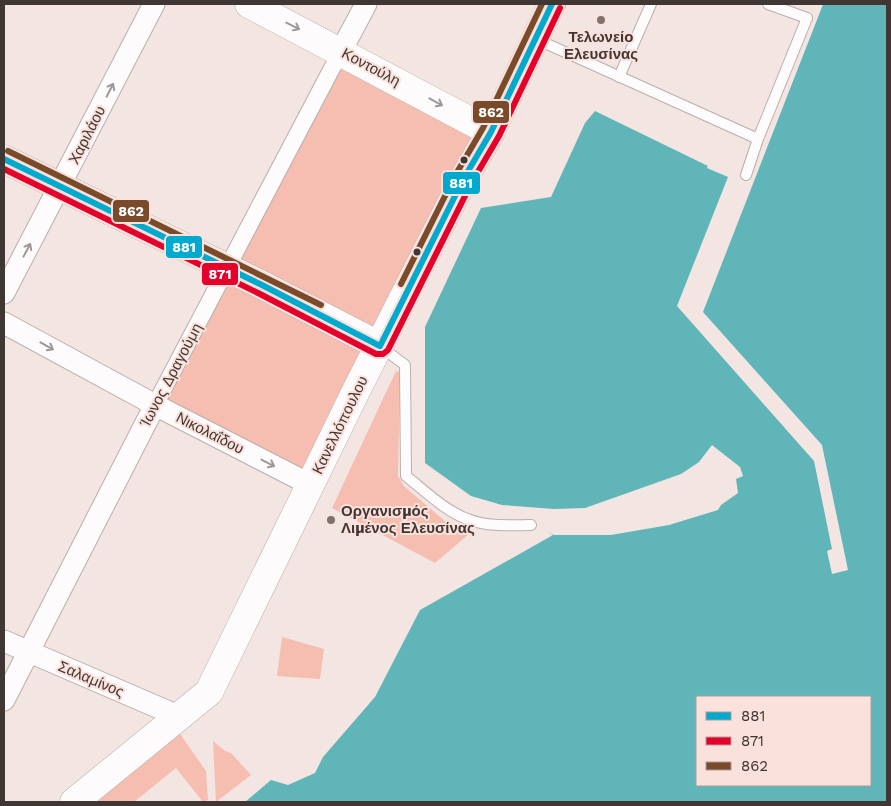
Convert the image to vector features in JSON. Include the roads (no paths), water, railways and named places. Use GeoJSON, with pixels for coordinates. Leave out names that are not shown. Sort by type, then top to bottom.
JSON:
{"type":"FeatureCollection","features":[{"type":"Feature","properties":{"kind":"main road","name":"Κοντούλη"},"geometry":{"type":"LineString","coordinates":[[249,4],[491,132]]}},
{"type":"Feature","properties":{"kind":"main road","name":"Κανελλόπουλου"},"geometry":{"type":"LineString","coordinates":[[74,802],[209,692],[356,391],[464,178],[491,132]]}},
{"type":"Feature","properties":{"kind":"main road"},"geometry":{"type":"LineString","coordinates":[[4,159],[380,346]]}},
{"type":"Feature","properties":{"kind":"street","name":"Χαριλάου"},"geometry":{"type":"LineString","coordinates":[[4,293],[154,4]]}},
{"type":"Feature","properties":{"kind":"street"},"geometry":{"type":"LineString","coordinates":[[341,51],[366,4]]}},
{"type":"Feature","properties":{"kind":"street","name":"Κανελλόπουλου"},"geometry":{"type":"LineString","coordinates":[[491,132],[552,4]]}},
{"type":"Feature","properties":{"kind":"street","name":"Ίωνος Δραγούμη"},"geometry":{"type":"LineString","coordinates":[[4,700],[155,405],[341,51]]}},
{"type":"Feature","properties":{"kind":"street","name":"Νικολαΐδου"},"geometry":{"type":"LineString","coordinates":[[4,323],[155,405],[311,485]]}},
{"type":"Feature","properties":{"kind":"street","name":"Σαλαμίνος"},"geometry":{"type":"LineString","coordinates":[[4,641],[178,716]]}},
{"type":"Feature","properties":{"kind":"lane"},"geometry":{"type":"LineString","coordinates":[[619,77],[651,4]]}},
{"type":"Feature","properties":{"kind":"lane"},"geometry":{"type":"LineString","coordinates":[[746,176],[758,139],[807,18],[768,4]]}},
{"type":"Feature","properties":{"kind":"lane"},"geometry":{"type":"LineString","coordinates":[[535,39],[758,139]]}},
{"type":"Feature","properties":{"kind":"lane"},"geometry":{"type":"LineString","coordinates":[[380,346],[405,365],[406,476],[456,514],[470,520],[500,524],[531,525]]}},
{"type":"Feature","properties":{"kind":"water"},"geometry":{"type":"Polygon","coordinates":[[[823,4],[887,4],[887,802],[245,802],[271,780],[288,785],[315,773],[323,757],[375,697],[420,610],[553,535],[502,505],[471,496],[425,463],[425,327],[481,208],[551,197],[585,123],[595,111],[751,187],[823,4]]]}},
{"type":"Feature","properties":{"kind":"place","name":"Τελωνείο Ελευσίνας"},"geometry":{"type":"Point","coordinates":[601,20]}},
{"type":"Feature","properties":{"kind":"place","name":"Οργανισμός Λιμένος Ελευσίνας"},"geometry":{"type":"Point","coordinates":[331,520]}}]}
